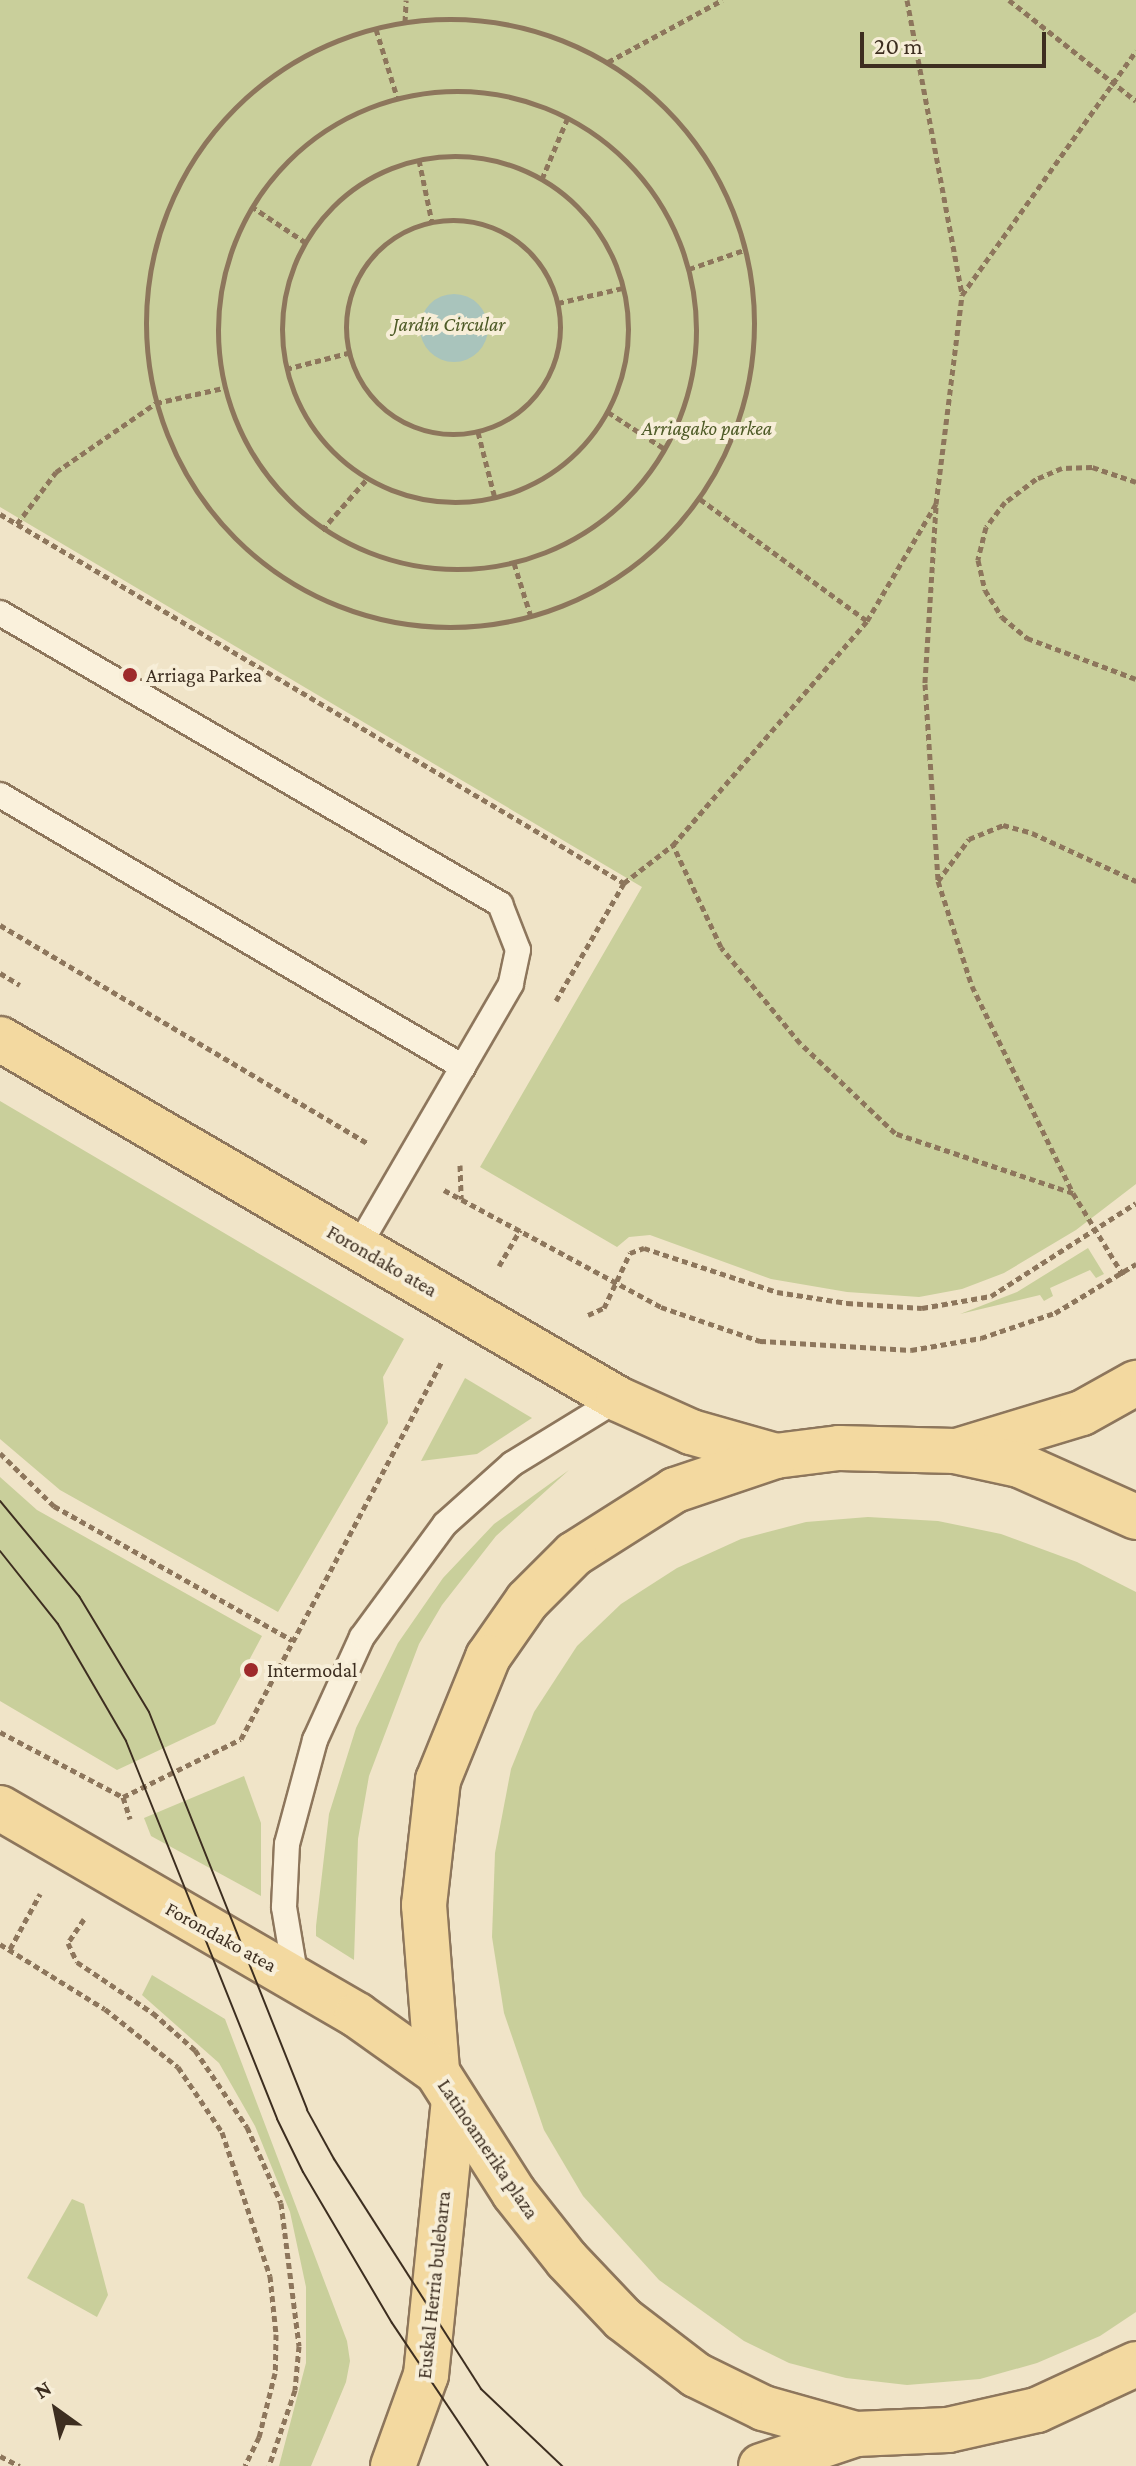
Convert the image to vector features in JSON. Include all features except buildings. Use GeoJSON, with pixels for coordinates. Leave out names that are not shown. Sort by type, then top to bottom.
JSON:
{"type":"FeatureCollection","features":[{"type":"Feature","properties":{"kind":"main road","name":"Forondako atea"},"geometry":{"type":"LineString","coordinates":[[0,1039],[618,1399],[691,1432],[776,1456]]}},
{"type":"Feature","properties":{"kind":"main road"},"geometry":{"type":"LineString","coordinates":[[955,1451],[1082,1413],[1136,1383]]}},
{"type":"Feature","properties":{"kind":"main road","name":"Latinoamerika plaza"},"geometry":{"type":"LineString","coordinates":[[1131,2371],[1022,2413],[948,2430],[856,2434],[763,2408],[696,2375],[623,2319],[514,2193],[446,2086],[424,1905],[438,1780],[488,1657],[527,1601],[574,1554],[675,1490],[776,1456],[839,1448],[955,1451],[1019,1465],[1136,1517]]}},
{"type":"Feature","properties":{"kind":"main road","name":"Forondako atea"},"geometry":{"type":"LineString","coordinates":[[0,1808],[296,1979],[446,2086]]}},
{"type":"Feature","properties":{"kind":"main road","name":"Euskal Herria bulebarra"},"geometry":{"type":"LineString","coordinates":[[393,2466],[426,2375],[446,2086]]}},
{"type":"Feature","properties":{"kind":"main road"},"geometry":{"type":"LineString","coordinates":[[761,2466],[856,2434]]}},
{"type":"Feature","properties":{"kind":"lane"},"geometry":{"type":"LineString","coordinates":[[0,613],[500,904],[518,950],[511,984],[358,1247]]}},
{"type":"Feature","properties":{"kind":"lane"},"geometry":{"type":"LineString","coordinates":[[0,795],[463,1067]]}},
{"type":"Feature","properties":{"kind":"lane"},"geometry":{"type":"LineString","coordinates":[[296,1979],[284,1907],[287,1844],[315,1740],[362,1637],[445,1524],[512,1464],[618,1399]]}},
{"type":"Feature","properties":{"kind":"path"},"geometry":{"type":"LineString","coordinates":[[405,22],[406,0]]}},
{"type":"Feature","properties":{"kind":"path"},"geometry":{"type":"LineString","coordinates":[[608,62],[722,0]]}},
{"type":"Feature","properties":{"kind":"path"},"geometry":{"type":"LineString","coordinates":[[907,0],[962,295],[936,504],[925,684],[938,881],[972,986],[1073,1193],[1123,1275]]}},
{"type":"Feature","properties":{"kind":"path"},"geometry":{"type":"LineString","coordinates":[[1009,0],[1136,101]]}},
{"type":"Feature","properties":{"kind":"path"},"geometry":{"type":"LineString","coordinates":[[475,20],[544,33],[608,62],[656,97],[696,141],[727,193],[747,249],[756,335],[739,422],[700,499],[653,551],[595,591],[531,617],[463,628],[395,623],[329,604],[269,570],[219,524],[189,478],[156,403],[146,344],[148,284],[163,225],[187,170],[223,122],[267,81],[320,49],[376,29],[405,22],[475,20]]}},
{"type":"Feature","properties":{"kind":"path"},"geometry":{"type":"LineString","coordinates":[[376,29],[397,97]]}},
{"type":"Feature","properties":{"kind":"path"},"geometry":{"type":"LineString","coordinates":[[962,295],[1136,51]]}},
{"type":"Feature","properties":{"kind":"path"},"geometry":{"type":"LineString","coordinates":[[455,89],[514,97],[568,117],[610,144],[645,180],[672,223],[689,269],[697,315],[695,360],[685,406],[665,449],[637,488],[601,521],[560,546],[514,563],[465,570],[415,567],[367,552],[322,530],[278,491],[252,454],[223,388],[216,341],[219,294],[231,249],[251,206],[278,168],[313,137],[354,113],[397,97],[455,89]]}},
{"type":"Feature","properties":{"kind":"path"},"geometry":{"type":"LineString","coordinates":[[542,179],[568,117]]}},
{"type":"Feature","properties":{"kind":"path"},"geometry":{"type":"LineString","coordinates":[[461,157],[503,163],[542,179],[593,225],[623,288],[628,331],[623,372],[608,412],[560,467],[529,486],[495,498],[451,503],[408,496],[367,479],[316,433],[286,369],[281,326],[288,283],[305,242],[354,190],[385,171],[419,160],[461,157]]}},
{"type":"Feature","properties":{"kind":"path"},"geometry":{"type":"LineString","coordinates":[[419,160],[432,222]]}},
{"type":"Feature","properties":{"kind":"path"},"geometry":{"type":"LineString","coordinates":[[251,206],[305,242]]}},
{"type":"Feature","properties":{"kind":"path"},"geometry":{"type":"LineString","coordinates":[[465,221],[497,229],[524,247],[545,272],[558,303],[560,336],[552,368],[534,397],[508,418],[478,432],[444,434],[412,427],[383,410],[361,385],[348,353],[346,318],[354,286],[372,256],[400,234],[432,222],[465,221]]}},
{"type":"Feature","properties":{"kind":"path"},"geometry":{"type":"LineString","coordinates":[[689,269],[747,249]]}},
{"type":"Feature","properties":{"kind":"path"},"geometry":{"type":"LineString","coordinates":[[558,303],[623,288]]}},
{"type":"Feature","properties":{"kind":"path"},"geometry":{"type":"LineString","coordinates":[[286,369],[348,353]]}},
{"type":"Feature","properties":{"kind":"path"},"geometry":{"type":"LineString","coordinates":[[17,524],[56,472],[156,403],[223,388]]}},
{"type":"Feature","properties":{"kind":"path"},"geometry":{"type":"LineString","coordinates":[[608,412],[665,449]]}},
{"type":"Feature","properties":{"kind":"path"},"geometry":{"type":"LineString","coordinates":[[478,432],[495,498]]}},
{"type":"Feature","properties":{"kind":"path"},"geometry":{"type":"LineString","coordinates":[[1136,482],[1092,467],[1062,468],[1036,479],[1005,502],[986,527],[978,560],[985,590],[1002,617],[1027,638],[1136,679]]}},
{"type":"Feature","properties":{"kind":"path"},"geometry":{"type":"LineString","coordinates":[[322,530],[367,479]]}},
{"type":"Feature","properties":{"kind":"path"},"geometry":{"type":"LineString","coordinates":[[700,499],[867,621]]}},
{"type":"Feature","properties":{"kind":"path"},"geometry":{"type":"LineString","coordinates":[[624,883],[673,845],[867,621],[936,504]]}},
{"type":"Feature","properties":{"kind":"path"},"geometry":{"type":"LineString","coordinates":[[514,563],[531,617]]}},
{"type":"Feature","properties":{"kind":"path"},"geometry":{"type":"LineString","coordinates":[[938,881],[969,839],[1003,825],[1032,833],[1136,881]]}},
{"type":"Feature","properties":{"kind":"path"},"geometry":{"type":"LineString","coordinates":[[673,845],[721,947],[800,1043],[895,1133],[1073,1193]]}},
{"type":"Feature","properties":{"kind":"path"},"geometry":{"type":"LineString","coordinates":[[0,925],[404,1165],[618,1285],[661,1307],[760,1341],[911,1350],[981,1338],[1055,1313],[1123,1275],[1136,1264]]}},
{"type":"Feature","properties":{"kind":"path"},"geometry":{"type":"LineString","coordinates":[[0,973],[27,989]]}},
{"type":"Feature","properties":{"kind":"path"},"geometry":{"type":"LineString","coordinates":[[575,1312],[592,1316],[604,1308],[618,1285],[630,1253],[644,1248],[777,1292],[922,1308],[991,1296],[1097,1231],[1136,1203]]}},
{"type":"Feature","properties":{"kind":"path"},"geometry":{"type":"LineString","coordinates":[[123,1797],[241,1739],[471,1312],[520,1230]]}},
{"type":"Feature","properties":{"kind":"path"},"geometry":{"type":"LineString","coordinates":[[485,1260],[511,1275]]}},
{"type":"Feature","properties":{"kind":"path"},"geometry":{"type":"LineString","coordinates":[[0,1453],[54,1506],[292,1640]]}},
{"type":"Feature","properties":{"kind":"path"},"geometry":{"type":"LineString","coordinates":[[0,1732],[123,1797],[134,1833],[68,1943],[77,1962],[153,2013],[195,2050],[247,2127],[281,2203],[299,2346],[295,2390],[269,2466]]}},
{"type":"Feature","properties":{"kind":"path"},"geometry":{"type":"LineString","coordinates":[[0,1944],[105,2009],[178,2067],[222,2132],[270,2276],[276,2334],[275,2373],[259,2437],[245,2466]]}},
{"type":"Feature","properties":{"kind":"path"},"geometry":{"type":"LineString","coordinates":[[0,2456],[20,2466]]}},
{"type":"Feature","properties":{"kind":"green space","name":"Arriagako parkea"},"geometry":{"type":"Polygon","coordinates":[[[0,0],[1136,0],[1136,1184],[1076,1230],[1004,1273],[962,1289],[919,1297],[847,1292],[771,1279],[650,1235],[629,1237],[617,1247],[480,1167],[642,887],[0,507],[0,0]]]}},
{"type":"Feature","properties":{"kind":"green space"},"geometry":{"type":"Polygon","coordinates":[[[0,1101],[404,1339],[383,1377],[388,1423],[278,1612],[60,1490],[0,1439],[0,1101]]]}},
{"type":"Feature","properties":{"kind":"green space"},"geometry":{"type":"Polygon","coordinates":[[[1088,1248],[1104,1274],[1096,1278],[1090,1270],[1050,1288],[1053,1296],[1044,1301],[1040,1295],[960,1314],[1017,1292],[1088,1248]]]}},
{"type":"Feature","properties":{"kind":"green space"},"geometry":{"type":"Polygon","coordinates":[[[465,1378],[532,1418],[477,1454],[421,1461],[465,1378]]]}},
{"type":"Feature","properties":{"kind":"green space"},"geometry":{"type":"Polygon","coordinates":[[[569,1470],[496,1536],[442,1605],[419,1644],[369,1776],[358,1839],[354,1960],[316,1936],[316,1926],[329,1814],[356,1728],[398,1643],[443,1578],[494,1524],[569,1470]]]}},
{"type":"Feature","properties":{"kind":"green space"},"geometry":{"type":"Polygon","coordinates":[[[0,1477],[37,1510],[262,1636],[215,1724],[117,1770],[0,1701],[0,1477]]]}},
{"type":"Feature","properties":{"kind":"green space"},"geometry":{"type":"Polygon","coordinates":[[[868,1517],[938,1521],[1001,1534],[1077,1562],[1136,1592],[1136,2312],[1100,2336],[1037,2363],[980,2379],[907,2385],[846,2378],[789,2363],[744,2341],[659,2280],[583,2196],[544,2130],[504,2013],[492,1937],[495,1853],[511,1769],[534,1712],[577,1646],[621,1604],[677,1568],[741,1539],[806,1522],[868,1517]]]}},
{"type":"Feature","properties":{"kind":"green space"},"geometry":{"type":"Polygon","coordinates":[[[244,1776],[261,1823],[261,1896],[151,1836],[144,1818],[244,1776]]]}},
{"type":"Feature","properties":{"kind":"green space"},"geometry":{"type":"Polygon","coordinates":[[[152,1975],[225,2019],[347,2341],[350,2361],[346,2382],[311,2466],[279,2466],[306,2363],[306,2287],[290,2212],[255,2126],[219,2063],[142,1995],[152,1975]]]}},
{"type":"Feature","properties":{"kind":"green space"},"geometry":{"type":"Polygon","coordinates":[[[72,2199],[84,2204],[108,2295],[97,2317],[27,2278],[72,2199]]]}},
{"type":"Feature","properties":{"kind":"water"},"geometry":{"type":"Polygon","coordinates":[[[454,294],[478,304],[488,328],[478,352],[454,362],[430,352],[420,328],[430,304],[454,294]]]}},
{"type":"Feature","properties":{"kind":"tram line"},"geometry":{"type":"LineString","coordinates":[[0,1501],[79,1596],[149,1712],[307,2110],[334,2159],[481,2389],[562,2466]]}},
{"type":"Feature","properties":{"kind":"tram line"},"geometry":{"type":"LineString","coordinates":[[0,1551],[58,1624],[126,1741],[277,2119],[303,2172],[392,2323],[488,2466]]}},
{"type":"Feature","properties":{"kind":"place","name":"Arriaga Parkea"},"geometry":{"type":"Point","coordinates":[130,675]}},
{"type":"Feature","properties":{"kind":"place","name":"Intermodal"},"geometry":{"type":"Point","coordinates":[251,1670]}},
{"type":"Feature","properties":{"kind":"park label","name":"Jardín Circular"},"geometry":{"type":"Point","coordinates":[449,324]}}]}
